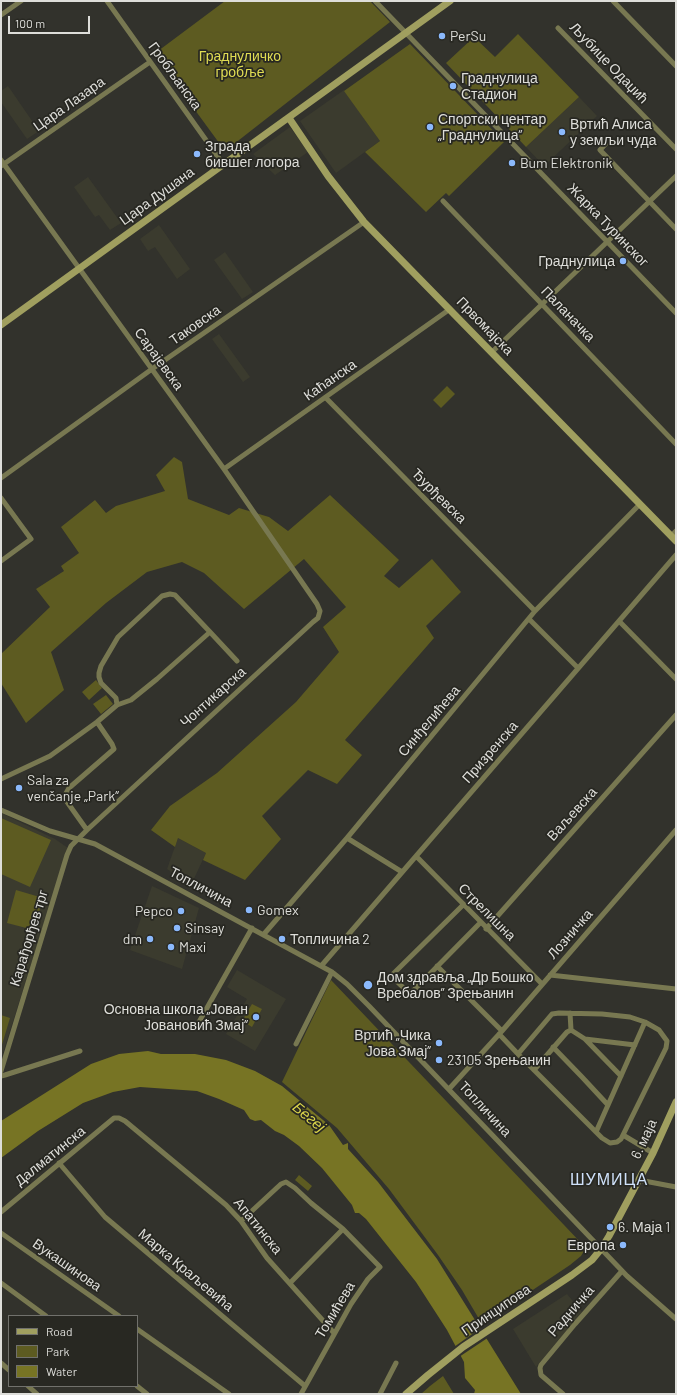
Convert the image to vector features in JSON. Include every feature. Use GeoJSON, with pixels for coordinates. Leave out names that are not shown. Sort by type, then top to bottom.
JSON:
{"type":"FeatureCollection","features":[{"type":"Feature","properties":{"kind":"street"},"geometry":{"type":"LineString","coordinates":[[1,15],[21,1]]}},
{"type":"Feature","properties":{"kind":"street","name":"Гробљанска"},"geometry":{"type":"LineString","coordinates":[[106,1],[223,164]]}},
{"type":"Feature","properties":{"kind":"street","name":"Жарка Туринског"},"geometry":{"type":"LineString","coordinates":[[375,1],[676,313]]}},
{"type":"Feature","properties":{"kind":"street","name":"Цара Душана"},"geometry":{"type":"LineString","coordinates":[[1,325],[450,1]]}},
{"type":"Feature","properties":{"kind":"street"},"geometry":{"type":"LineString","coordinates":[[613,1],[676,66]]}},
{"type":"Feature","properties":{"kind":"street","name":"Љубице Одаџић"},"geometry":{"type":"LineString","coordinates":[[558,28],[676,149]]}},
{"type":"Feature","properties":{"kind":"street","name":"Цара Лазара"},"geometry":{"type":"LineString","coordinates":[[2,163],[150,62]]}},
{"type":"Feature","properties":{"kind":"street","name":"Првомајска"},"geometry":{"type":"LineString","coordinates":[[289,118],[328,176],[364,222],[640,504],[674,536]]}},
{"type":"Feature","properties":{"kind":"street"},"geometry":{"type":"LineString","coordinates":[[609,140],[600,150],[676,229]]}},
{"type":"Feature","properties":{"kind":"street","name":"Сарајевска"},"geometry":{"type":"LineString","coordinates":[[2,163],[224,469],[296,574]]}},
{"type":"Feature","properties":{"kind":"street"},"geometry":{"type":"LineString","coordinates":[[492,352],[676,176]]}},
{"type":"Feature","properties":{"kind":"street","name":"Паланачка"},"geometry":{"type":"LineString","coordinates":[[443,201],[676,444]]}},
{"type":"Feature","properties":{"kind":"street","name":"Таковска"},"geometry":{"type":"LineString","coordinates":[[1,478],[152,370],[364,222]]}},
{"type":"Feature","properties":{"kind":"street","name":"Каћанска"},"geometry":{"type":"LineString","coordinates":[[224,469],[450,309]]}},
{"type":"Feature","properties":{"kind":"street","name":"Ђурђевска"},"geometry":{"type":"LineString","coordinates":[[326,398],[536,611]]}},
{"type":"Feature","properties":{"kind":"street"},"geometry":{"type":"LineString","coordinates":[[1,498],[31,539],[1,561]]}},
{"type":"Feature","properties":{"kind":"street","name":"Синђелићева"},"geometry":{"type":"LineString","coordinates":[[264,934],[347,838],[529,619],[640,504]]}},
{"type":"Feature","properties":{"kind":"street","name":"Призренска"},"geometry":{"type":"LineString","coordinates":[[322,965],[676,555]]}},
{"type":"Feature","properties":{"kind":"street","name":"Чонтикарска"},"geometry":{"type":"LineString","coordinates":[[87,830],[318,618],[320,614],[319,607],[296,574]]}},
{"type":"Feature","properties":{"kind":"street"},"geometry":{"type":"LineString","coordinates":[[117,705],[116,698],[101,683],[99,673],[101,666],[118,637],[162,596],[170,594],[179,598],[237,661]]}},
{"type":"Feature","properties":{"kind":"street"},"geometry":{"type":"LineString","coordinates":[[529,619],[578,668]]}},
{"type":"Feature","properties":{"kind":"street"},"geometry":{"type":"LineString","coordinates":[[619,621],[676,679]]}},
{"type":"Feature","properties":{"kind":"street"},"geometry":{"type":"LineString","coordinates":[[1,779],[50,756],[97,722],[117,705],[131,700],[210,632]]}},
{"type":"Feature","properties":{"kind":"street","name":"Ваљевска"},"geometry":{"type":"LineString","coordinates":[[486,929],[676,715]]}},
{"type":"Feature","properties":{"kind":"street"},"geometry":{"type":"LineString","coordinates":[[87,830],[65,799],[65,795],[69,788],[114,749],[97,722]]}},
{"type":"Feature","properties":{"kind":"street"},"geometry":{"type":"LineString","coordinates":[[1,810],[50,831],[79,838]]}},
{"type":"Feature","properties":{"kind":"street","name":"Карађорђев трг"},"geometry":{"type":"LineString","coordinates":[[1,1070],[67,855],[71,846],[87,830]]}},
{"type":"Feature","properties":{"kind":"street","name":"Лозничка"},"geometry":{"type":"LineString","coordinates":[[449,1089],[501,1032],[676,830]]}},
{"type":"Feature","properties":{"kind":"street","name":"Топличина"},"geometry":{"type":"LineString","coordinates":[[79,838],[95,844],[322,965],[332,972],[358,995],[601,1249]]}},
{"type":"Feature","properties":{"kind":"street"},"geometry":{"type":"LineString","coordinates":[[347,838],[402,872]]}},
{"type":"Feature","properties":{"kind":"street","name":"Стрелишна"},"geometry":{"type":"LineString","coordinates":[[416,856],[480,923],[542,984]]}},
{"type":"Feature","properties":{"kind":"street"},"geometry":{"type":"LineString","coordinates":[[463,905],[393,974],[393,978],[407,991],[412,992],[480,923]]}},
{"type":"Feature","properties":{"kind":"street"},"geometry":{"type":"LineString","coordinates":[[199,1022],[252,928]]}},
{"type":"Feature","properties":{"kind":"street"},"geometry":{"type":"LineString","coordinates":[[438,966],[501,1032],[518,1054],[602,1138],[610,1143],[620,1140],[623,1135],[667,1044],[667,1041],[661,1033],[645,1022],[630,1017],[602,1014],[559,1013],[552,1014],[518,1054]]}},
{"type":"Feature","properties":{"kind":"street"},"geometry":{"type":"LineString","coordinates":[[296,1044],[332,972]]}},
{"type":"Feature","properties":{"kind":"street"},"geometry":{"type":"LineString","coordinates":[[550,975],[676,989]]}},
{"type":"Feature","properties":{"kind":"street"},"geometry":{"type":"LineString","coordinates":[[570,1013],[571,1030]]}},
{"type":"Feature","properties":{"kind":"street"},"geometry":{"type":"LineString","coordinates":[[596,1132],[645,1022]]}},
{"type":"Feature","properties":{"kind":"street"},"geometry":{"type":"LineString","coordinates":[[571,1030],[586,1039],[621,1076]]}},
{"type":"Feature","properties":{"kind":"street"},"geometry":{"type":"LineString","coordinates":[[534,1070],[553,1047],[567,1032],[571,1030]]}},
{"type":"Feature","properties":{"kind":"street"},"geometry":{"type":"LineString","coordinates":[[586,1039],[635,1045]]}},
{"type":"Feature","properties":{"kind":"street"},"geometry":{"type":"LineString","coordinates":[[553,1047],[582,1076],[608,1106]]}},
{"type":"Feature","properties":{"kind":"street"},"geometry":{"type":"LineString","coordinates":[[1,1076],[80,1051]]}},
{"type":"Feature","properties":{"kind":"street","name":"6. маја"},"geometry":{"type":"LineString","coordinates":[[601,1249],[639,1180],[676,1102]]}},
{"type":"Feature","properties":{"kind":"street","name":"Далматинска"},"geometry":{"type":"LineString","coordinates":[[1,1212],[114,1118]]}},
{"type":"Feature","properties":{"kind":"street","name":"Апатинска"},"geometry":{"type":"LineString","coordinates":[[114,1118],[124,1120],[213,1193],[241,1221],[267,1258],[334,1333]]}},
{"type":"Feature","properties":{"kind":"street"},"geometry":{"type":"LineString","coordinates":[[623,1135],[652,1153]]}},
{"type":"Feature","properties":{"kind":"street","name":"Марка Краљевића"},"geometry":{"type":"LineString","coordinates":[[59,1163],[105,1217],[305,1386]]}},
{"type":"Feature","properties":{"kind":"street"},"geometry":{"type":"LineString","coordinates":[[639,1180],[676,1187]]}},
{"type":"Feature","properties":{"kind":"street"},"geometry":{"type":"LineString","coordinates":[[241,1221],[280,1184],[286,1182],[292,1185],[311,1203],[343,1229],[290,1283]]}},
{"type":"Feature","properties":{"kind":"street","name":"Томићева"},"geometry":{"type":"LineString","coordinates":[[301,1394],[334,1333],[359,1292],[368,1279],[380,1267],[343,1229]]}},
{"type":"Feature","properties":{"kind":"street","name":"Вукашинова"},"geometry":{"type":"LineString","coordinates":[[1,1234],[118,1315]]}},
{"type":"Feature","properties":{"kind":"street"},"geometry":{"type":"LineString","coordinates":[[601,1249],[622,1271],[676,1319]]}},
{"type":"Feature","properties":{"kind":"street","name":"Принципова"},"geometry":{"type":"LineString","coordinates":[[406,1394],[463,1347],[579,1270],[592,1260],[601,1249]]}},
{"type":"Feature","properties":{"kind":"street","name":"Радничка"},"geometry":{"type":"LineString","coordinates":[[563,1394],[541,1375],[540,1368],[570,1330],[622,1271]]}},
{"type":"Feature","properties":{"kind":"street"},"geometry":{"type":"LineString","coordinates":[[1,1283],[45,1315]]}},
{"type":"Feature","properties":{"kind":"street"},"geometry":{"type":"LineString","coordinates":[[138,1330],[229,1394]]}},
{"type":"Feature","properties":{"kind":"street"},"geometry":{"type":"LineString","coordinates":[[380,1394],[396,1363]]}},
{"type":"Feature","properties":{"kind":"street"},"geometry":{"type":"LineString","coordinates":[[29,1387],[37,1394]]}},
{"type":"Feature","properties":{"kind":"street"},"geometry":{"type":"LineString","coordinates":[[138,1387],[147,1394]]}},
{"type":"Feature","properties":{"kind":"shaded area"},"geometry":{"type":"Polygon","coordinates":[[[8,86],[39,131],[27,139],[1,102],[1,91],[8,86]]]}},
{"type":"Feature","properties":{"kind":"shaded area"},"geometry":{"type":"Polygon","coordinates":[[[344,90],[380,141],[336,173],[300,121],[344,90]]]}},
{"type":"Feature","properties":{"kind":"shaded area","name":"Вртић Алиса у земљи чуда"},"geometry":{"type":"Polygon","coordinates":[[[579,97],[597,116],[544,166],[526,147],[579,97]]]}},
{"type":"Feature","properties":{"kind":"shaded area"},"geometry":{"type":"Polygon","coordinates":[[[290,127],[308,152],[275,175],[253,154],[290,127]]]}},
{"type":"Feature","properties":{"kind":"shaded area"},"geometry":{"type":"Polygon","coordinates":[[[88,177],[121,223],[110,230],[99,215],[95,217],[74,187],[88,177]]]}},
{"type":"Feature","properties":{"kind":"shaded area"},"geometry":{"type":"Polygon","coordinates":[[[159,225],[190,269],[177,279],[155,247],[148,251],[140,239],[159,225]]]}},
{"type":"Feature","properties":{"kind":"shaded area"},"geometry":{"type":"Polygon","coordinates":[[[225,252],[253,292],[242,299],[214,260],[225,252]]]}},
{"type":"Feature","properties":{"kind":"shaded area"},"geometry":{"type":"Polygon","coordinates":[[[219,334],[250,377],[243,382],[212,339],[219,334]]]}},
{"type":"Feature","properties":{"kind":"shaded area"},"geometry":{"type":"Polygon","coordinates":[[[1,813],[55,839],[68,848],[1,1059],[1,813]]]}},
{"type":"Feature","properties":{"kind":"shaded area"},"geometry":{"type":"Polygon","coordinates":[[[178,838],[206,853],[191,885],[167,869],[178,838]]]}},
{"type":"Feature","properties":{"kind":"shaded area"},"geometry":{"type":"Polygon","coordinates":[[[152,886],[199,908],[182,969],[130,950],[152,886]]]}},
{"type":"Feature","properties":{"kind":"shaded area","name":"Основна школа „Јован Јовановић Змај”"},"geometry":{"type":"Polygon","coordinates":[[[237,970],[286,999],[255,1051],[226,1034],[247,999],[227,987],[237,970]]]}},
{"type":"Feature","properties":{"kind":"shaded area"},"geometry":{"type":"Polygon","coordinates":[[[567,1294],[582,1312],[536,1367],[513,1329],[567,1294]]]}},
{"type":"Feature","properties":{"kind":"green space","name":"Граднуличко гробље"},"geometry":{"type":"Polygon","coordinates":[[[225,1],[370,1],[390,22],[225,151],[154,54],[225,1]]]}},
{"type":"Feature","properties":{"kind":"green space"},"geometry":{"type":"Polygon","coordinates":[[[518,34],[579,97],[526,147],[446,63],[474,37],[495,57],[518,34]]]}},
{"type":"Feature","properties":{"kind":"green space","name":"Спортски центар „Граднулица”"},"geometry":{"type":"Polygon","coordinates":[[[410,44],[504,142],[449,196],[446,193],[426,212],[365,152],[380,141],[344,91],[410,44]]]}},
{"type":"Feature","properties":{"kind":"green space"},"geometry":{"type":"Polygon","coordinates":[[[447,386],[455,394],[441,408],[433,400],[447,386]]]}},
{"type":"Feature","properties":{"kind":"green space"},"geometry":{"type":"Polygon","coordinates":[[[174,457],[182,462],[188,499],[229,515],[239,508],[269,517],[288,531],[330,495],[399,560],[384,576],[399,588],[432,559],[461,592],[426,626],[434,638],[345,740],[362,755],[337,784],[308,770],[262,816],[281,839],[245,880],[203,860],[206,853],[178,838],[175,847],[151,830],[170,806],[217,773],[296,702],[339,652],[323,627],[346,607],[304,559],[244,609],[204,573],[182,562],[147,572],[106,603],[51,652],[64,690],[26,723],[1,683],[1,654],[50,607],[36,589],[64,571],[61,566],[79,553],[61,527],[95,500],[106,513],[116,506],[165,491],[156,475],[174,457]]]}},
{"type":"Feature","properties":{"kind":"green space"},"geometry":{"type":"Polygon","coordinates":[[[96,680],[102,688],[89,700],[82,692],[96,680]]]}},
{"type":"Feature","properties":{"kind":"green space"},"geometry":{"type":"Polygon","coordinates":[[[106,695],[113,704],[101,714],[93,704],[106,695]]]}},
{"type":"Feature","properties":{"kind":"green space"},"geometry":{"type":"Polygon","coordinates":[[[1,818],[51,840],[30,887],[1,874],[1,818]]]}},
{"type":"Feature","properties":{"kind":"green space"},"geometry":{"type":"Polygon","coordinates":[[[16,890],[43,898],[34,930],[7,923],[16,890]]]}},
{"type":"Feature","properties":{"kind":"green space"},"geometry":{"type":"Polygon","coordinates":[[[331,980],[584,1246],[584,1251],[581,1256],[570,1265],[482,1324],[462,1290],[438,1255],[389,1189],[337,1128],[282,1082],[331,980]]]}},
{"type":"Feature","properties":{"kind":"green space"},"geometry":{"type":"Polygon","coordinates":[[[252,1004],[262,1009],[252,1027],[242,1021],[252,1004]]]}},
{"type":"Feature","properties":{"kind":"green space"},"geometry":{"type":"Polygon","coordinates":[[[1,1015],[10,1018],[1,1048],[1,1015]]]}},
{"type":"Feature","properties":{"kind":"green space"},"geometry":{"type":"Polygon","coordinates":[[[299,1175],[312,1186],[308,1191],[295,1180],[299,1175]]]}},
{"type":"Feature","properties":{"kind":"green space"},"geometry":{"type":"Polygon","coordinates":[[[443,1376],[454,1394],[421,1394],[430,1386],[443,1376]]]}},
{"type":"Feature","properties":{"kind":"water","name":"Бегеј"},"geometry":{"type":"Polygon","coordinates":[[[148,1051],[161,1054],[195,1054],[226,1060],[255,1071],[282,1086],[329,1125],[343,1145],[348,1143],[348,1149],[378,1182],[437,1259],[521,1394],[474,1394],[475,1390],[465,1378],[464,1362],[447,1330],[416,1282],[366,1219],[359,1213],[355,1213],[352,1205],[322,1168],[299,1146],[261,1120],[255,1121],[250,1119],[244,1110],[197,1091],[140,1087],[113,1092],[83,1103],[38,1131],[1,1158],[1,1121],[91,1064],[119,1054],[148,1051]]]}},
{"type":"Feature","properties":{"kind":"pier"},"geometry":{"type":"Polygon","coordinates":[[[482,1327],[489,1337],[459,1357],[454,1347],[482,1327]]]}},
{"type":"Feature","properties":{"kind":"place","name":"PerSu"},"geometry":{"type":"Point","coordinates":[442,36]}},
{"type":"Feature","properties":{"kind":"place","name":"Граднулица Стадион"},"geometry":{"type":"Point","coordinates":[453,86]}},
{"type":"Feature","properties":{"kind":"place","name":"Спортски центар „Граднулица”"},"geometry":{"type":"Point","coordinates":[430,127]}},
{"type":"Feature","properties":{"kind":"place","name":"Вртић Алиса у земљи чуда"},"geometry":{"type":"Point","coordinates":[562,132]}},
{"type":"Feature","properties":{"kind":"place","name":"Зграда бившег логора"},"geometry":{"type":"Point","coordinates":[197,154]}},
{"type":"Feature","properties":{"kind":"place","name":"Bum Elektronik"},"geometry":{"type":"Point","coordinates":[512,163]}},
{"type":"Feature","properties":{"kind":"place","name":"Граднулица"},"geometry":{"type":"Point","coordinates":[623,261]}},
{"type":"Feature","properties":{"kind":"place","name":"Sala za venčanje „Park”"},"geometry":{"type":"Point","coordinates":[19,788]}},
{"type":"Feature","properties":{"kind":"place","name":"Gomex"},"geometry":{"type":"Point","coordinates":[249,910]}},
{"type":"Feature","properties":{"kind":"place","name":"Pepco"},"geometry":{"type":"Point","coordinates":[181,911]}},
{"type":"Feature","properties":{"kind":"place","name":"Sinsay"},"geometry":{"type":"Point","coordinates":[177,928]}},
{"type":"Feature","properties":{"kind":"place","name":"dm"},"geometry":{"type":"Point","coordinates":[150,939]}},
{"type":"Feature","properties":{"kind":"place","name":"Топличина 2"},"geometry":{"type":"Point","coordinates":[282,939]}},
{"type":"Feature","properties":{"kind":"place","name":"Maxi"},"geometry":{"type":"Point","coordinates":[171,947]}},
{"type":"Feature","properties":{"kind":"place","name":"Дом здравља „Др Бошко Вребалов” Зрењанин"},"geometry":{"type":"Point","coordinates":[368,985]}},
{"type":"Feature","properties":{"kind":"place","name":"Основна школа „Јован Јовановић Змај”"},"geometry":{"type":"Point","coordinates":[256,1017]}},
{"type":"Feature","properties":{"kind":"place","name":"Вртић „Чика Јова Змај”"},"geometry":{"type":"Point","coordinates":[439,1043]}},
{"type":"Feature","properties":{"kind":"place","name":"23105 Зрењанин"},"geometry":{"type":"Point","coordinates":[439,1060]}},
{"type":"Feature","properties":{"kind":"place","name":"6. Маја 1"},"geometry":{"type":"Point","coordinates":[610,1227]}},
{"type":"Feature","properties":{"kind":"place","name":"Европа"},"geometry":{"type":"Point","coordinates":[623,1245]}},
{"type":"Feature","properties":{"kind":"district","name":"ШУМИЦА"},"geometry":{"type":"Point","coordinates":[609,1180]}}]}
